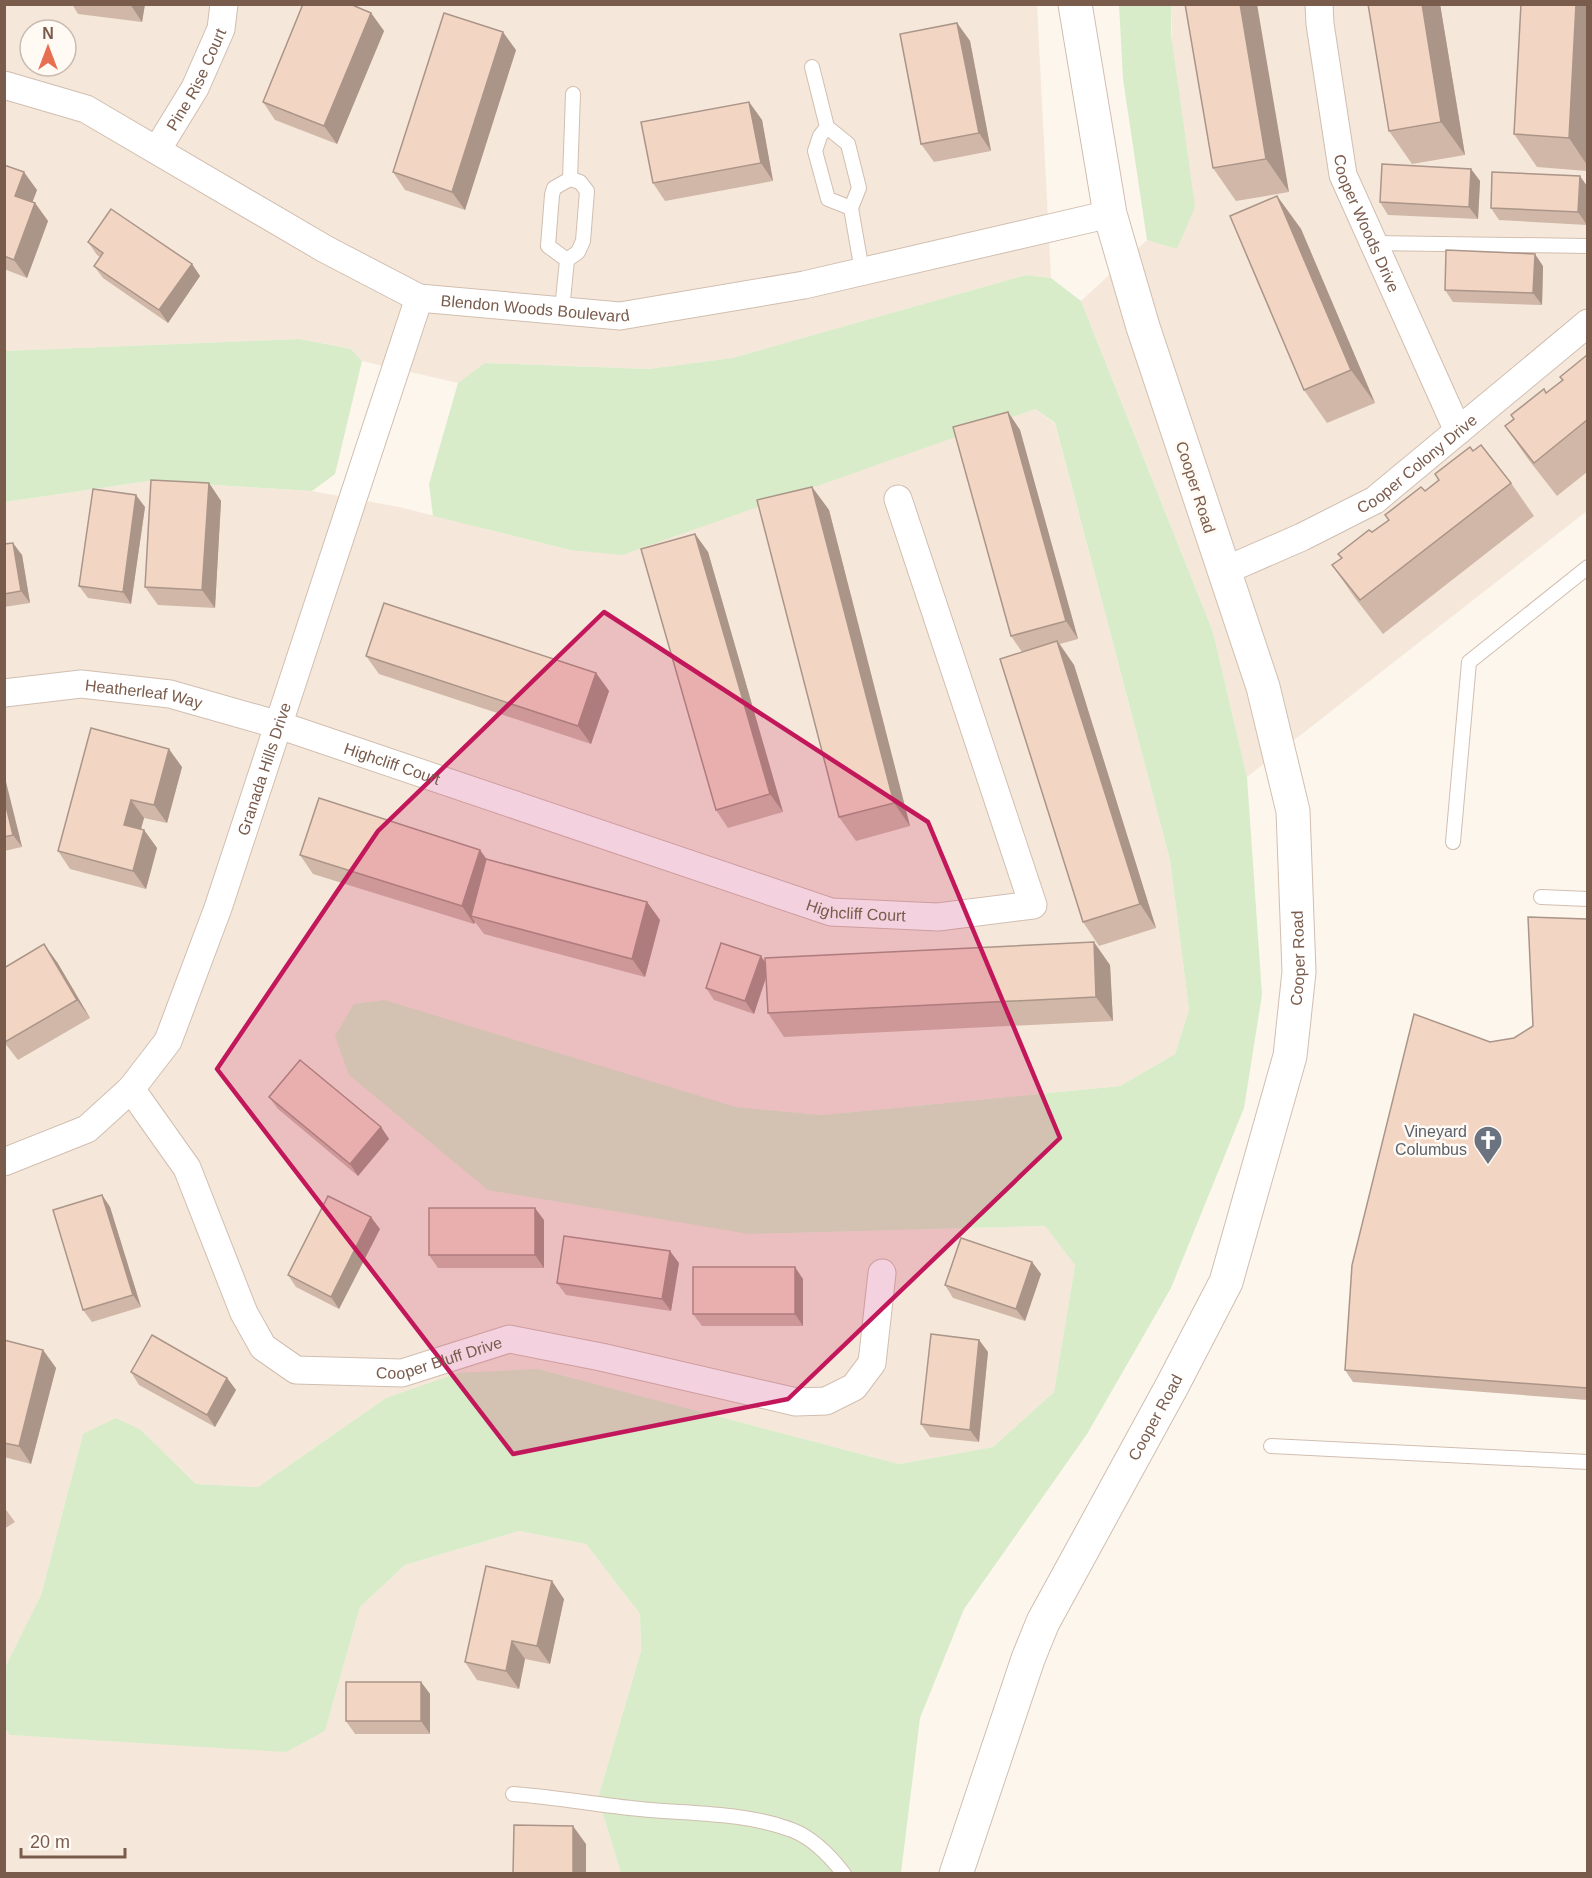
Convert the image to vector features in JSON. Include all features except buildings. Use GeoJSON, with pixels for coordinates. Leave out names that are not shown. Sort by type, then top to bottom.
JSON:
{"type":"FeatureCollection","features":[{"type":"Feature","properties":{"kind":"street","name":"Pine Rise Court"},"geometry":{"type":"LineString","coordinates":[[157,150],[195,88],[221,29],[224,4]]}},
{"type":"Feature","properties":{"kind":"street","name":"Cooper Road"},"geometry":{"type":"LineString","coordinates":[[956,1874],[1028,1659],[1043,1622],[1226,1282],[1290,1056],[1299,972],[1293,811],[1263,687],[1143,327],[1110,214],[1075,4]]}},
{"type":"Feature","properties":{"kind":"street","name":"Cooper Woods Drive"},"geometry":{"type":"LineString","coordinates":[[1319,4],[1343,175],[1458,431]]}},
{"type":"Feature","properties":{"kind":"street","name":"Blendon Woods Boulevard"},"geometry":{"type":"LineString","coordinates":[[4,85],[86,109],[325,249],[419,298],[620,316],[804,285],[1110,214]]}},
{"type":"Feature","properties":{"kind":"street","name":"Granada Hills Drive"},"geometry":{"type":"LineString","coordinates":[[4,1162],[87,1129],[131,1089],[168,1041],[218,908],[419,298]]}},
{"type":"Feature","properties":{"kind":"street","name":"Cooper Colony Drive"},"geometry":{"type":"LineString","coordinates":[[1224,571],[1302,537],[1375,500],[1587,323]]}},
{"type":"Feature","properties":{"kind":"street","name":"Highcliff Court"},"geometry":{"type":"LineString","coordinates":[[279,725],[831,912],[938,917],[1033,905],[898,499]]}},
{"type":"Feature","properties":{"kind":"street","name":"Heatherleaf Way"},"geometry":{"type":"LineString","coordinates":[[4,693],[81,684],[170,694],[279,725]]}},
{"type":"Feature","properties":{"kind":"street","name":"Cooper Bluff Drive"},"geometry":{"type":"LineString","coordinates":[[131,1089],[187,1168],[244,1312],[263,1347],[296,1370],[402,1373],[509,1339],[601,1357],[796,1402],[826,1401],[854,1387],[872,1363],[882,1273]]}},
{"type":"Feature","properties":{"kind":"lane"},"geometry":{"type":"LineString","coordinates":[[812,67],[826,127],[848,144],[859,188],[851,208],[862,271]]}},
{"type":"Feature","properties":{"kind":"lane"},"geometry":{"type":"LineString","coordinates":[[570,179],[573,94]]}},
{"type":"Feature","properties":{"kind":"lane"},"geometry":{"type":"LineString","coordinates":[[826,127],[820,136],[816,151],[828,199],[851,208]]}},
{"type":"Feature","properties":{"kind":"lane"},"geometry":{"type":"LineString","coordinates":[[562,310],[567,260],[578,252],[583,241],[587,190],[580,182],[570,179],[554,188],[548,246],[567,260]]}},
{"type":"Feature","properties":{"kind":"lane"},"geometry":{"type":"LineString","coordinates":[[1373,243],[1587,246]]}},
{"type":"Feature","properties":{"kind":"lane"},"geometry":{"type":"LineString","coordinates":[[1454,842],[1469,662],[1587,567]]}},
{"type":"Feature","properties":{"kind":"lane"},"geometry":{"type":"LineString","coordinates":[[1541,897],[1587,898]]}},
{"type":"Feature","properties":{"kind":"lane"},"geometry":{"type":"LineString","coordinates":[[1271,1446],[1587,1462]]}},
{"type":"Feature","properties":{"kind":"lane"},"geometry":{"type":"LineString","coordinates":[[513,1794],[638,1809],[755,1818],[795,1831],[828,1854],[844,1874]]}},
{"type":"Feature","properties":{"kind":"highlighted area"},"geometry":{"type":"Polygon","coordinates":[[[604,612],[928,822],[1060,1138],[788,1399],[513,1454],[217,1069],[378,831],[604,612]]]}},
{"type":"Feature","properties":{"kind":"shaded area"},"geometry":{"type":"Polygon","coordinates":[[[4,5],[1037,5],[1051,278],[1026,275],[732,358],[648,369],[486,363],[458,383],[362,361],[351,349],[300,339],[5,351],[4,5]]]}},
{"type":"Feature","properties":{"kind":"shaded area"},"geometry":{"type":"Polygon","coordinates":[[[1171,5],[1587,5],[1587,511],[1247,777],[1213,632],[1081,301],[1147,240],[1177,249],[1171,5]]]}},
{"type":"Feature","properties":{"kind":"shaded area"},"geometry":{"type":"Polygon","coordinates":[[[1035,409],[1055,424],[1170,860],[1189,1010],[1175,1054],[1120,1086],[823,1115],[736,1107],[749,1234],[1045,1226],[1075,1265],[1054,1392],[993,1447],[899,1464],[538,1369],[386,1398],[258,1487],[196,1484],[141,1430],[83,1434],[41,1595],[5,1670],[5,502],[149,481],[312,491],[399,507],[570,550],[1035,409]]]}},
{"type":"Feature","properties":{"kind":"shaded area"},"geometry":{"type":"Polygon","coordinates":[[[519,1531],[586,1544],[640,1614],[641,1651],[598,1798],[621,1873],[5,1873],[4,1729],[11,1735],[286,1751],[325,1731],[360,1607],[405,1565],[519,1531]]]}},
{"type":"Feature","properties":{"kind":"green space"},"geometry":{"type":"Polygon","coordinates":[[[1119,5],[1171,5],[1171,34],[1195,207],[1177,249],[1147,240],[1123,79],[1119,5]]]}},
{"type":"Feature","properties":{"kind":"green space"},"geometry":{"type":"Polygon","coordinates":[[[1026,275],[1051,278],[1081,301],[1213,632],[1247,777],[1262,995],[1244,1108],[1171,1288],[1087,1434],[964,1609],[920,1718],[901,1873],[621,1873],[598,1798],[641,1651],[640,1614],[586,1544],[519,1531],[405,1565],[360,1607],[325,1731],[286,1752],[10,1735],[5,1729],[4,1670],[41,1595],[83,1434],[116,1418],[141,1430],[196,1484],[258,1487],[386,1398],[458,1373],[538,1369],[899,1464],[993,1447],[1054,1392],[1075,1265],[1045,1226],[749,1234],[488,1190],[349,1075],[335,1036],[354,1004],[384,1000],[736,1107],[823,1115],[1120,1086],[1175,1054],[1189,1010],[1170,860],[1055,423],[1035,409],[622,555],[570,550],[433,516],[429,484],[458,383],[485,363],[648,369],[732,358],[1026,275]]]}},
{"type":"Feature","properties":{"kind":"green space"},"geometry":{"type":"Polygon","coordinates":[[[300,339],[351,349],[362,361],[335,474],[312,491],[149,481],[5,502],[4,351],[300,339]]]}},
{"type":"Feature","properties":{"kind":"place","name":"Vineyard Columbus"},"geometry":{"type":"Point","coordinates":[1488,1166]}}]}
